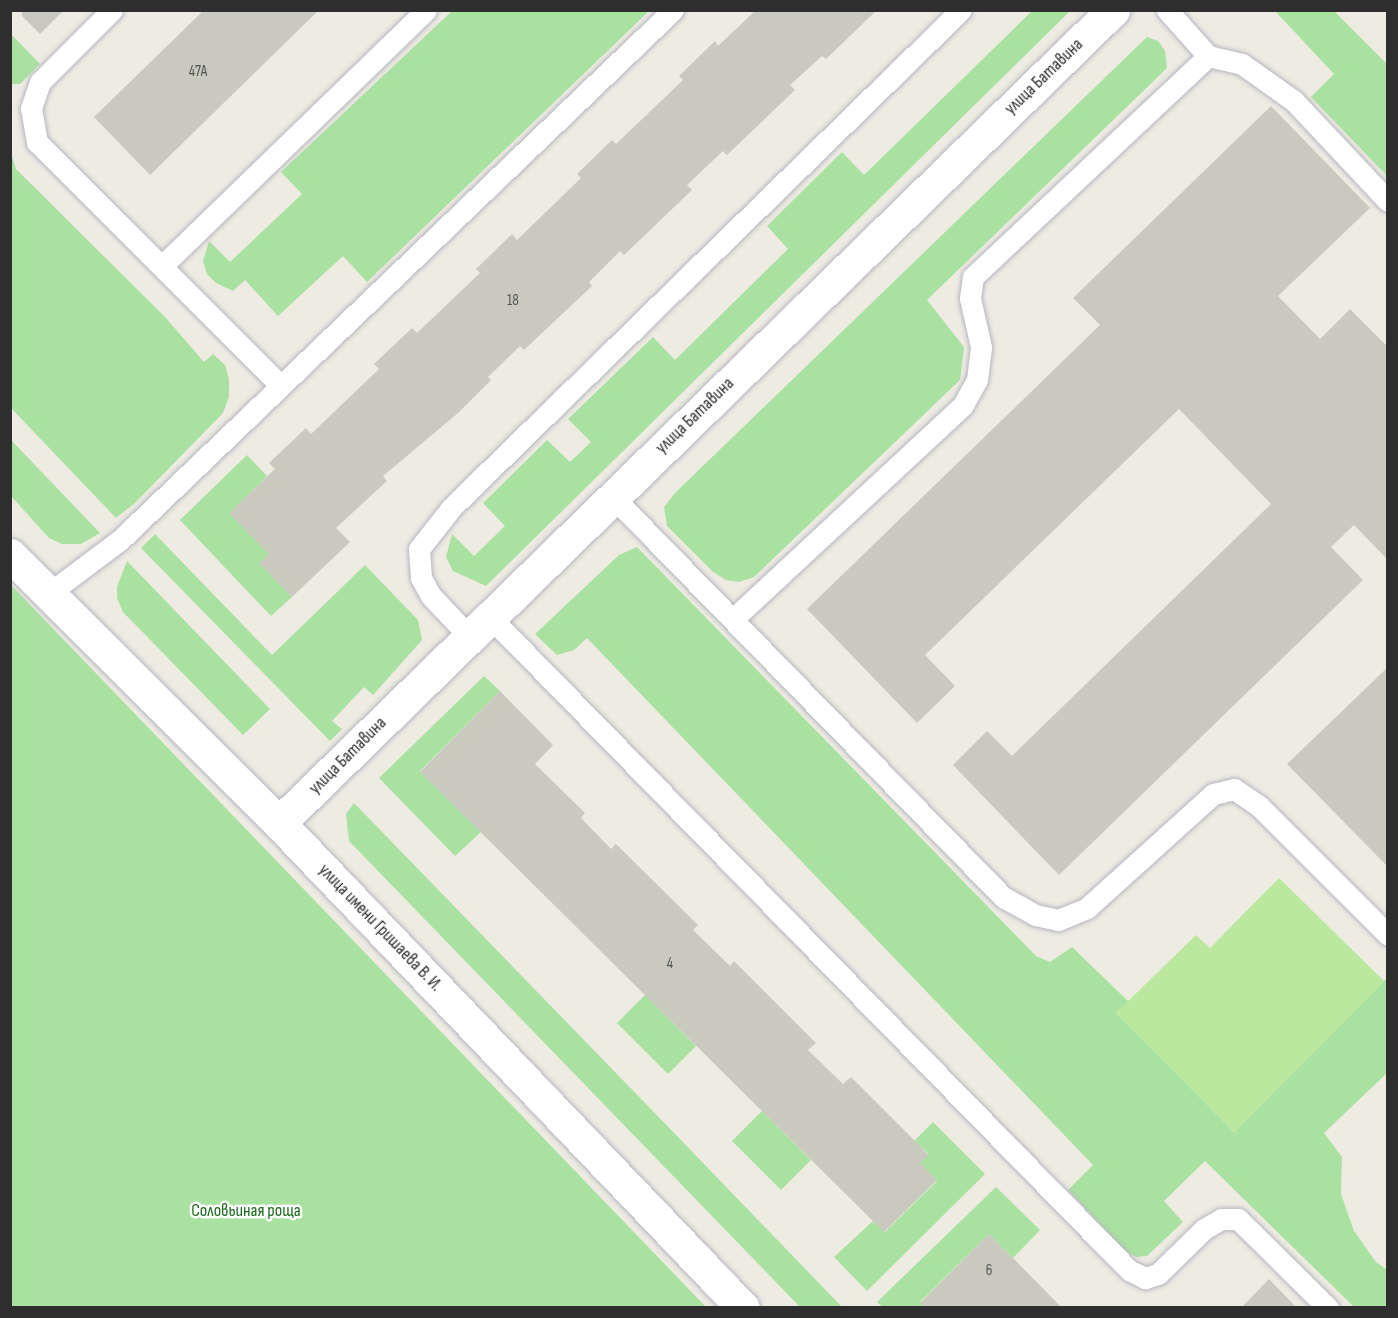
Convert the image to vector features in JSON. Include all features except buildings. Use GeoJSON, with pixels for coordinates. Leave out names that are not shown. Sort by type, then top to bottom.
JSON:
{"type":"FeatureCollection","features":[{"type":"Feature","properties":{"kind":"street","name":"улица Батавина"},"geometry":{"type":"LineString","coordinates":[[279,823],[478,626],[1113,10]]}},
{"type":"Feature","properties":{"kind":"street","name":"улица имени Гришаева В. И."},"geometry":{"type":"LineString","coordinates":[[10,555],[279,823],[743,1308]]}},
{"type":"Feature","properties":{"kind":"lane"},"geometry":{"type":"LineString","coordinates":[[112,10],[40,82],[31,108],[37,142],[163,265],[280,385]]}},
{"type":"Feature","properties":{"kind":"lane"},"geometry":{"type":"LineString","coordinates":[[163,265],[426,10]]}},
{"type":"Feature","properties":{"kind":"lane"},"geometry":{"type":"LineString","coordinates":[[48,594],[120,540],[673,10]]}},
{"type":"Feature","properties":{"kind":"lane"},"geometry":{"type":"LineString","coordinates":[[961,10],[452,507],[419,549],[421,578],[431,596],[478,626],[1129,1270],[1145,1278],[1158,1274],[1204,1229],[1221,1219],[1238,1219],[1329,1308]]}},
{"type":"Feature","properties":{"kind":"lane"},"geometry":{"type":"LineString","coordinates":[[1167,10],[1208,56],[1242,64],[1294,100],[1388,201]]}},
{"type":"Feature","properties":{"kind":"lane"},"geometry":{"type":"LineString","coordinates":[[733,620],[963,405],[977,380],[981,347],[970,298],[973,277],[1208,56]]}},
{"type":"Feature","properties":{"kind":"lane"},"geometry":{"type":"LineString","coordinates":[[612,496],[1003,897],[1035,915],[1058,920],[1087,908],[1213,794],[1234,789],[1259,806],[1388,934]]}},
{"type":"Feature","properties":{"kind":"green space"},"geometry":{"type":"Polygon","coordinates":[[[452,11],[649,11],[367,282],[343,256],[278,316],[245,280],[233,291],[216,283],[207,274],[203,261],[209,241],[230,262],[302,194],[281,172],[452,11]]]}},
{"type":"Feature","properties":{"kind":"green space"},"geometry":{"type":"Polygon","coordinates":[[[1032,11],[1070,11],[486,586],[453,571],[446,557],[452,534],[474,556],[505,526],[483,503],[547,440],[570,462],[591,442],[568,419],[653,337],[675,360],[788,249],[767,226],[842,152],[864,175],[1032,11]]]}},
{"type":"Feature","properties":{"kind":"green space"},"geometry":{"type":"Polygon","coordinates":[[[1275,11],[1334,11],[1387,64],[1387,176],[1311,97],[1334,74],[1275,11]]]}},
{"type":"Feature","properties":{"kind":"green space"},"geometry":{"type":"Polygon","coordinates":[[[11,34],[40,64],[20,84],[11,84],[11,34]]]}},
{"type":"Feature","properties":{"kind":"green space"},"geometry":{"type":"Polygon","coordinates":[[[1147,37],[1158,41],[1165,51],[1167,68],[927,300],[964,347],[960,380],[754,577],[739,582],[726,580],[712,571],[667,526],[664,507],[676,492],[1147,37]]]}},
{"type":"Feature","properties":{"kind":"green space"},"geometry":{"type":"Polygon","coordinates":[[[10,150],[16,169],[165,317],[204,362],[213,354],[225,365],[229,379],[229,397],[223,413],[135,503],[116,518],[11,408],[10,150]]]}},
{"type":"Feature","properties":{"kind":"green space"},"geometry":{"type":"Polygon","coordinates":[[[10,440],[100,533],[81,544],[62,544],[49,538],[11,496],[10,440]]]}},
{"type":"Feature","properties":{"kind":"green space"},"geometry":{"type":"Polygon","coordinates":[[[247,455],[267,476],[230,513],[269,554],[260,563],[292,597],[271,616],[180,520],[247,455]]]}},
{"type":"Feature","properties":{"kind":"green space"},"geometry":{"type":"Polygon","coordinates":[[[155,534],[272,655],[365,565],[418,620],[422,640],[373,695],[364,687],[332,721],[342,729],[330,741],[141,548],[155,534]]]}},
{"type":"Feature","properties":{"kind":"green space"},"geometry":{"type":"Polygon","coordinates":[[[637,547],[1036,956],[1050,962],[1072,947],[1129,1002],[1116,1013],[1234,1132],[1387,978],[1387,1073],[1324,1133],[1342,1157],[1341,1194],[1354,1231],[1376,1262],[1387,1270],[1387,1307],[1354,1307],[1205,1161],[1164,1201],[1183,1222],[1147,1256],[1136,1257],[1126,1251],[1068,1190],[1093,1165],[587,638],[574,650],[557,655],[535,634],[619,555],[637,547]]]}},
{"type":"Feature","properties":{"kind":"green space"},"geometry":{"type":"Polygon","coordinates":[[[127,561],[270,709],[243,735],[123,612],[117,598],[117,587],[127,561]]]}},
{"type":"Feature","properties":{"kind":"green space","name":"Соловьиная роща"},"geometry":{"type":"Polygon","coordinates":[[[11,585],[706,1307],[11,1307],[11,585]]]}},
{"type":"Feature","properties":{"kind":"green space"},"geometry":{"type":"Polygon","coordinates":[[[484,676],[500,691],[420,771],[481,832],[455,856],[379,778],[484,676]]]}},
{"type":"Feature","properties":{"kind":"green space"},"geometry":{"type":"Polygon","coordinates":[[[354,803],[842,1307],[800,1307],[349,841],[346,814],[354,803]]]}},
{"type":"Feature","properties":{"kind":"green space"},"geometry":{"type":"Polygon","coordinates":[[[1279,878],[1384,981],[1234,1132],[1116,1013],[1196,935],[1210,948],[1279,878]]]}},
{"type":"Feature","properties":{"kind":"green space"},"geometry":{"type":"Polygon","coordinates":[[[645,995],[696,1046],[668,1074],[617,1023],[645,995]]]}},
{"type":"Feature","properties":{"kind":"green space"},"geometry":{"type":"Polygon","coordinates":[[[762,1111],[811,1160],[781,1190],[732,1141],[762,1111]]]}},
{"type":"Feature","properties":{"kind":"green space"},"geometry":{"type":"Polygon","coordinates":[[[933,1122],[985,1174],[867,1291],[834,1257],[873,1221],[885,1232],[937,1181],[920,1163],[929,1154],[914,1141],[933,1122]]]}},
{"type":"Feature","properties":{"kind":"green space"},"geometry":{"type":"Polygon","coordinates":[[[996,1187],[1040,1230],[1013,1258],[989,1234],[920,1302],[925,1307],[883,1307],[877,1302],[996,1187]]]}}]}
